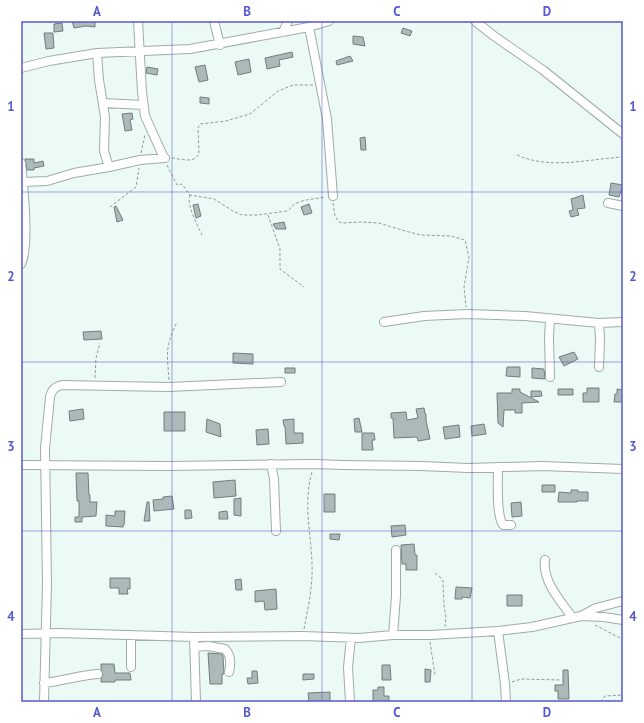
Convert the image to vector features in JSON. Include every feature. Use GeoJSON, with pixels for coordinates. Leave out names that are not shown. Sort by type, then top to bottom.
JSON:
{"type":"FeatureCollection","features":[{"type":"Feature","properties":{"kind":"street"},"geometry":{"type":"LineString","coordinates":[[23,182],[47,181],[74,173],[140,160],[164,158],[145,116],[138,21]]}},
{"type":"Feature","properties":{"kind":"street"},"geometry":{"type":"LineString","coordinates":[[214,21],[220,44]]}},
{"type":"Feature","properties":{"kind":"street"},"geometry":{"type":"LineString","coordinates":[[283,32],[288,21]]}},
{"type":"Feature","properties":{"kind":"street"},"geometry":{"type":"LineString","coordinates":[[21,68],[49,61],[97,53],[190,49],[309,27],[329,21]]}},
{"type":"Feature","properties":{"kind":"street"},"geometry":{"type":"LineString","coordinates":[[475,21],[543,70],[623,134]]}},
{"type":"Feature","properties":{"kind":"street"},"geometry":{"type":"LineString","coordinates":[[309,27],[327,120],[333,196]]}},
{"type":"Feature","properties":{"kind":"street"},"geometry":{"type":"LineString","coordinates":[[97,53],[105,117],[104,150],[110,167]]}},
{"type":"Feature","properties":{"kind":"street"},"geometry":{"type":"LineString","coordinates":[[103,103],[144,105]]}},
{"type":"Feature","properties":{"kind":"street"},"geometry":{"type":"LineString","coordinates":[[21,163],[25,254],[21,264]]}},
{"type":"Feature","properties":{"kind":"street"},"geometry":{"type":"LineString","coordinates":[[608,203],[623,206]]}},
{"type":"Feature","properties":{"kind":"street"},"geometry":{"type":"LineString","coordinates":[[384,322],[424,316],[466,314],[525,316],[550,320],[599,323],[623,322]]}},
{"type":"Feature","properties":{"kind":"street"},"geometry":{"type":"LineString","coordinates":[[550,320],[550,377]]}},
{"type":"Feature","properties":{"kind":"street"},"geometry":{"type":"LineString","coordinates":[[599,323],[599,368]]}},
{"type":"Feature","properties":{"kind":"street"},"geometry":{"type":"LineString","coordinates":[[44,702],[47,584],[44,448],[51,392],[56,387],[62,385],[169,387],[281,382]]}},
{"type":"Feature","properties":{"kind":"street"},"geometry":{"type":"LineString","coordinates":[[271,464],[274,479],[276,531]]}},
{"type":"Feature","properties":{"kind":"street"},"geometry":{"type":"LineString","coordinates":[[21,465],[168,466],[314,464],[344,466],[623,469]]}},
{"type":"Feature","properties":{"kind":"street"},"geometry":{"type":"LineString","coordinates":[[498,467],[501,520],[503,525],[511,525]]}},
{"type":"Feature","properties":{"kind":"street"},"geometry":{"type":"LineString","coordinates":[[393,635],[396,596],[396,550]]}},
{"type":"Feature","properties":{"kind":"street"},"geometry":{"type":"LineString","coordinates":[[545,560],[545,574],[549,583],[573,618]]}},
{"type":"Feature","properties":{"kind":"street"},"geometry":{"type":"LineString","coordinates":[[586,617],[596,608],[623,601]]}},
{"type":"Feature","properties":{"kind":"street"},"geometry":{"type":"LineString","coordinates":[[21,634],[194,637],[303,636],[351,638],[393,635],[430,636],[498,631],[586,617],[604,616],[623,620]]}},
{"type":"Feature","properties":{"kind":"street"},"geometry":{"type":"LineString","coordinates":[[498,631],[506,684],[506,702]]}},
{"type":"Feature","properties":{"kind":"street"},"geometry":{"type":"LineString","coordinates":[[130,667],[131,635]]}},
{"type":"Feature","properties":{"kind":"street"},"geometry":{"type":"LineString","coordinates":[[194,637],[196,702]]}},
{"type":"Feature","properties":{"kind":"street"},"geometry":{"type":"LineString","coordinates":[[350,702],[348,667],[351,638]]}},
{"type":"Feature","properties":{"kind":"street"},"geometry":{"type":"LineString","coordinates":[[194,647],[208,646],[226,650],[230,659],[229,672]]}},
{"type":"Feature","properties":{"kind":"street"},"geometry":{"type":"LineString","coordinates":[[44,683],[58,682],[82,675],[98,674]]}},
{"type":"Feature","properties":{"kind":"path"},"geometry":{"type":"LineString","coordinates":[[164,158],[190,160],[196,158],[199,153],[198,126],[202,123],[226,121],[250,114],[272,94],[288,86],[298,84],[311,86],[320,83]]}},
{"type":"Feature","properties":{"kind":"path"},"geometry":{"type":"LineString","coordinates":[[110,208],[136,187],[141,150],[148,124]]}},
{"type":"Feature","properties":{"kind":"path"},"geometry":{"type":"LineString","coordinates":[[517,155],[557,163],[623,157]]}},
{"type":"Feature","properties":{"kind":"path"},"geometry":{"type":"LineString","coordinates":[[164,158],[177,184],[182,184],[190,195],[189,198],[192,211],[202,235]]}},
{"type":"Feature","properties":{"kind":"path"},"geometry":{"type":"LineString","coordinates":[[190,195],[214,199],[233,211],[248,216],[287,211],[295,204],[302,201],[333,196],[335,216],[339,222],[379,223],[421,235],[451,236],[465,240],[469,257],[464,287],[466,314]]}},
{"type":"Feature","properties":{"kind":"path"},"geometry":{"type":"LineString","coordinates":[[267,214],[280,249],[280,269],[304,287]]}},
{"type":"Feature","properties":{"kind":"path"},"geometry":{"type":"LineString","coordinates":[[169,387],[167,345],[177,322]]}},
{"type":"Feature","properties":{"kind":"path"},"geometry":{"type":"LineString","coordinates":[[94,386],[96,358],[100,343]]}},
{"type":"Feature","properties":{"kind":"path"},"geometry":{"type":"LineString","coordinates":[[303,636],[310,598],[312,573],[312,552],[307,512],[308,489],[314,464]]}},
{"type":"Feature","properties":{"kind":"path"},"geometry":{"type":"LineString","coordinates":[[435,573],[443,581],[446,618],[445,634]]}},
{"type":"Feature","properties":{"kind":"path"},"geometry":{"type":"LineString","coordinates":[[586,617],[594,624],[618,637],[623,642]]}},
{"type":"Feature","properties":{"kind":"path"},"geometry":{"type":"LineString","coordinates":[[430,636],[435,675]]}},
{"type":"Feature","properties":{"kind":"path"},"geometry":{"type":"LineString","coordinates":[[506,684],[521,679],[561,680]]}},
{"type":"Feature","properties":{"kind":"path"},"geometry":{"type":"LineString","coordinates":[[602,702],[605,696],[623,694]]}},
{"type":"Feature","properties":{"kind":"building"},"geometry":{"type":"Polygon","coordinates":[[[72,21],[95,21],[95,27],[86,26],[74,28],[72,21]]]}},
{"type":"Feature","properties":{"kind":"building"},"geometry":{"type":"Polygon","coordinates":[[[62,23],[63,31],[54,32],[54,24],[62,23]]]}},
{"type":"Feature","properties":{"kind":"building"},"geometry":{"type":"Polygon","coordinates":[[[403,28],[412,31],[410,36],[401,33],[403,28]]]}},
{"type":"Feature","properties":{"kind":"building"},"geometry":{"type":"Polygon","coordinates":[[[44,33],[53,33],[54,48],[46,49],[44,33]]]}},
{"type":"Feature","properties":{"kind":"building"},"geometry":{"type":"Polygon","coordinates":[[[353,36],[363,37],[365,46],[353,44],[353,36]]]}},
{"type":"Feature","properties":{"kind":"building"},"geometry":{"type":"Polygon","coordinates":[[[292,52],[293,57],[279,60],[280,66],[267,69],[265,58],[292,52]]]}},
{"type":"Feature","properties":{"kind":"building"},"geometry":{"type":"Polygon","coordinates":[[[350,56],[353,61],[337,65],[336,61],[350,56]]]}},
{"type":"Feature","properties":{"kind":"building"},"geometry":{"type":"Polygon","coordinates":[[[249,59],[251,72],[238,75],[235,62],[249,59]]]}},
{"type":"Feature","properties":{"kind":"building"},"geometry":{"type":"Polygon","coordinates":[[[205,65],[208,80],[199,82],[195,67],[205,65]]]}},
{"type":"Feature","properties":{"kind":"building"},"geometry":{"type":"Polygon","coordinates":[[[147,67],[158,69],[157,75],[146,73],[147,67]]]}},
{"type":"Feature","properties":{"kind":"building"},"geometry":{"type":"Polygon","coordinates":[[[200,97],[209,98],[209,104],[200,103],[200,97]]]}},
{"type":"Feature","properties":{"kind":"building"},"geometry":{"type":"Polygon","coordinates":[[[132,113],[133,119],[130,120],[132,130],[125,131],[122,114],[132,113]]]}},
{"type":"Feature","properties":{"kind":"building"},"geometry":{"type":"Polygon","coordinates":[[[365,137],[366,150],[361,150],[360,138],[365,137]]]}},
{"type":"Feature","properties":{"kind":"building"},"geometry":{"type":"Polygon","coordinates":[[[25,159],[34,159],[34,163],[43,161],[44,166],[34,168],[34,170],[27,170],[25,159]]]}},
{"type":"Feature","properties":{"kind":"building"},"geometry":{"type":"Polygon","coordinates":[[[611,183],[623,185],[619,197],[609,195],[611,183]]]}},
{"type":"Feature","properties":{"kind":"building"},"geometry":{"type":"Polygon","coordinates":[[[583,195],[585,208],[577,209],[579,215],[571,217],[569,211],[573,210],[571,199],[583,195]]]}},
{"type":"Feature","properties":{"kind":"building"},"geometry":{"type":"Polygon","coordinates":[[[198,204],[201,216],[196,218],[193,205],[198,204]]]}},
{"type":"Feature","properties":{"kind":"building"},"geometry":{"type":"Polygon","coordinates":[[[309,204],[312,213],[304,215],[301,207],[309,204]]]}},
{"type":"Feature","properties":{"kind":"building"},"geometry":{"type":"Polygon","coordinates":[[[116,206],[123,220],[117,222],[114,207],[116,206]]]}},
{"type":"Feature","properties":{"kind":"building"},"geometry":{"type":"Polygon","coordinates":[[[284,222],[286,229],[276,229],[273,224],[284,222]]]}},
{"type":"Feature","properties":{"kind":"building"},"geometry":{"type":"Polygon","coordinates":[[[101,331],[102,339],[84,340],[83,332],[101,331]]]}},
{"type":"Feature","properties":{"kind":"building"},"geometry":{"type":"Polygon","coordinates":[[[574,352],[578,359],[564,366],[559,357],[574,352]]]}},
{"type":"Feature","properties":{"kind":"building"},"geometry":{"type":"Polygon","coordinates":[[[233,353],[253,354],[253,364],[233,363],[233,353]]]}},
{"type":"Feature","properties":{"kind":"building"},"geometry":{"type":"Polygon","coordinates":[[[507,367],[520,367],[520,377],[506,376],[507,367]]]}},
{"type":"Feature","properties":{"kind":"building"},"geometry":{"type":"Polygon","coordinates":[[[285,368],[295,368],[295,373],[285,373],[285,368]]]}},
{"type":"Feature","properties":{"kind":"building"},"geometry":{"type":"Polygon","coordinates":[[[532,368],[544,369],[545,379],[532,378],[532,368]]]}},
{"type":"Feature","properties":{"kind":"building"},"geometry":{"type":"Polygon","coordinates":[[[587,388],[599,388],[599,402],[583,402],[583,393],[587,393],[587,388]]]}},
{"type":"Feature","properties":{"kind":"building"},"geometry":{"type":"Polygon","coordinates":[[[512,389],[520,389],[520,392],[539,402],[522,403],[522,413],[515,413],[515,410],[504,410],[503,427],[498,423],[497,393],[512,393],[512,389]]]}},
{"type":"Feature","properties":{"kind":"building"},"geometry":{"type":"Polygon","coordinates":[[[558,389],[573,389],[573,395],[558,395],[558,389]]]}},
{"type":"Feature","properties":{"kind":"building"},"geometry":{"type":"Polygon","coordinates":[[[617,389],[623,390],[623,402],[614,402],[617,389]]]}},
{"type":"Feature","properties":{"kind":"building"},"geometry":{"type":"Polygon","coordinates":[[[531,391],[541,391],[542,396],[531,397],[531,391]]]}},
{"type":"Feature","properties":{"kind":"building"},"geometry":{"type":"Polygon","coordinates":[[[424,408],[430,439],[418,441],[417,437],[394,438],[393,418],[391,418],[391,413],[406,412],[407,420],[418,418],[416,409],[424,408]]]}},
{"type":"Feature","properties":{"kind":"building"},"geometry":{"type":"Polygon","coordinates":[[[83,409],[84,419],[70,421],[69,411],[83,409]]]}},
{"type":"Feature","properties":{"kind":"building"},"geometry":{"type":"Polygon","coordinates":[[[164,412],[185,412],[185,431],[164,431],[164,412]]]}},
{"type":"Feature","properties":{"kind":"building"},"geometry":{"type":"Polygon","coordinates":[[[359,418],[362,432],[355,432],[354,419],[359,418]]]}},
{"type":"Feature","properties":{"kind":"building"},"geometry":{"type":"Polygon","coordinates":[[[207,419],[220,424],[221,437],[206,432],[207,419]]]}},
{"type":"Feature","properties":{"kind":"building"},"geometry":{"type":"Polygon","coordinates":[[[294,419],[294,433],[303,433],[303,443],[286,444],[285,426],[283,420],[294,419]]]}},
{"type":"Feature","properties":{"kind":"building"},"geometry":{"type":"Polygon","coordinates":[[[484,424],[486,434],[472,436],[471,426],[484,424]]]}},
{"type":"Feature","properties":{"kind":"building"},"geometry":{"type":"Polygon","coordinates":[[[459,425],[460,437],[445,439],[443,427],[459,425]]]}},
{"type":"Feature","properties":{"kind":"building"},"geometry":{"type":"Polygon","coordinates":[[[268,429],[269,444],[257,445],[256,430],[268,429]]]}},
{"type":"Feature","properties":{"kind":"building"},"geometry":{"type":"Polygon","coordinates":[[[362,433],[374,433],[375,440],[372,440],[373,450],[362,450],[362,433]]]}},
{"type":"Feature","properties":{"kind":"building"},"geometry":{"type":"Polygon","coordinates":[[[76,473],[88,473],[90,502],[97,502],[96,516],[82,517],[82,522],[75,522],[75,517],[79,517],[76,473]]]}},
{"type":"Feature","properties":{"kind":"building"},"geometry":{"type":"Polygon","coordinates":[[[235,480],[236,496],[214,498],[213,482],[235,480]]]}},
{"type":"Feature","properties":{"kind":"building"},"geometry":{"type":"Polygon","coordinates":[[[542,485],[555,485],[555,492],[542,492],[542,485]]]}},
{"type":"Feature","properties":{"kind":"building"},"geometry":{"type":"Polygon","coordinates":[[[571,490],[588,492],[588,501],[558,502],[559,492],[571,493],[571,490]]]}},
{"type":"Feature","properties":{"kind":"building"},"geometry":{"type":"Polygon","coordinates":[[[324,494],[335,494],[335,512],[324,512],[324,494]]]}},
{"type":"Feature","properties":{"kind":"building"},"geometry":{"type":"Polygon","coordinates":[[[172,496],[174,509],[154,511],[153,500],[172,496]]]}},
{"type":"Feature","properties":{"kind":"building"},"geometry":{"type":"Polygon","coordinates":[[[241,498],[241,516],[234,515],[234,499],[241,498]]]}},
{"type":"Feature","properties":{"kind":"building"},"geometry":{"type":"Polygon","coordinates":[[[147,502],[149,502],[150,521],[144,521],[147,502]]]}},
{"type":"Feature","properties":{"kind":"building"},"geometry":{"type":"Polygon","coordinates":[[[521,502],[522,516],[512,517],[511,503],[521,502]]]}},
{"type":"Feature","properties":{"kind":"building"},"geometry":{"type":"Polygon","coordinates":[[[185,510],[191,510],[192,518],[185,519],[185,510]]]}},
{"type":"Feature","properties":{"kind":"building"},"geometry":{"type":"Polygon","coordinates":[[[115,511],[125,511],[123,527],[106,526],[106,515],[115,516],[115,511]]]}},
{"type":"Feature","properties":{"kind":"building"},"geometry":{"type":"Polygon","coordinates":[[[227,511],[228,519],[219,519],[219,512],[227,511]]]}},
{"type":"Feature","properties":{"kind":"building"},"geometry":{"type":"Polygon","coordinates":[[[405,525],[406,535],[392,537],[391,526],[405,525]]]}},
{"type":"Feature","properties":{"kind":"building"},"geometry":{"type":"Polygon","coordinates":[[[330,534],[340,534],[339,540],[330,539],[330,534]]]}},
{"type":"Feature","properties":{"kind":"building"},"geometry":{"type":"Polygon","coordinates":[[[414,544],[415,555],[417,555],[417,570],[406,570],[406,564],[402,564],[401,545],[414,544]]]}},
{"type":"Feature","properties":{"kind":"building"},"geometry":{"type":"Polygon","coordinates":[[[110,578],[130,578],[130,589],[127,589],[128,594],[119,594],[119,588],[110,588],[110,578]]]}},
{"type":"Feature","properties":{"kind":"building"},"geometry":{"type":"Polygon","coordinates":[[[241,579],[242,590],[236,590],[235,580],[241,579]]]}},
{"type":"Feature","properties":{"kind":"building"},"geometry":{"type":"Polygon","coordinates":[[[456,587],[472,588],[470,598],[462,597],[462,599],[455,599],[456,587]]]}},
{"type":"Feature","properties":{"kind":"building"},"geometry":{"type":"Polygon","coordinates":[[[276,589],[277,609],[265,610],[264,601],[255,602],[255,591],[276,589]]]}},
{"type":"Feature","properties":{"kind":"building"},"geometry":{"type":"Polygon","coordinates":[[[507,595],[522,595],[522,606],[507,606],[507,595]]]}},
{"type":"Feature","properties":{"kind":"building"},"geometry":{"type":"Polygon","coordinates":[[[208,653],[222,654],[223,656],[224,674],[222,674],[222,684],[210,684],[208,653]]]}},
{"type":"Feature","properties":{"kind":"building"},"geometry":{"type":"Polygon","coordinates":[[[101,664],[114,664],[115,673],[130,673],[131,680],[101,682],[103,674],[101,664]]]}},
{"type":"Feature","properties":{"kind":"building"},"geometry":{"type":"Polygon","coordinates":[[[382,665],[390,665],[391,680],[382,680],[382,665]]]}},
{"type":"Feature","properties":{"kind":"building"},"geometry":{"type":"Polygon","coordinates":[[[425,669],[431,670],[430,682],[425,682],[425,669]]]}},
{"type":"Feature","properties":{"kind":"building"},"geometry":{"type":"Polygon","coordinates":[[[563,670],[568,670],[569,699],[558,699],[558,691],[555,691],[555,685],[563,685],[563,670]]]}},
{"type":"Feature","properties":{"kind":"building"},"geometry":{"type":"Polygon","coordinates":[[[252,671],[257,671],[258,683],[248,684],[247,678],[252,678],[252,671]]]}},
{"type":"Feature","properties":{"kind":"building"},"geometry":{"type":"Polygon","coordinates":[[[303,674],[314,674],[314,679],[303,680],[303,674]]]}},
{"type":"Feature","properties":{"kind":"building"},"geometry":{"type":"Polygon","coordinates":[[[378,687],[384,687],[384,696],[389,696],[389,702],[373,702],[373,690],[378,690],[378,687]]]}},
{"type":"Feature","properties":{"kind":"building"},"geometry":{"type":"Polygon","coordinates":[[[330,692],[330,702],[309,702],[308,693],[330,692]]]}}]}
